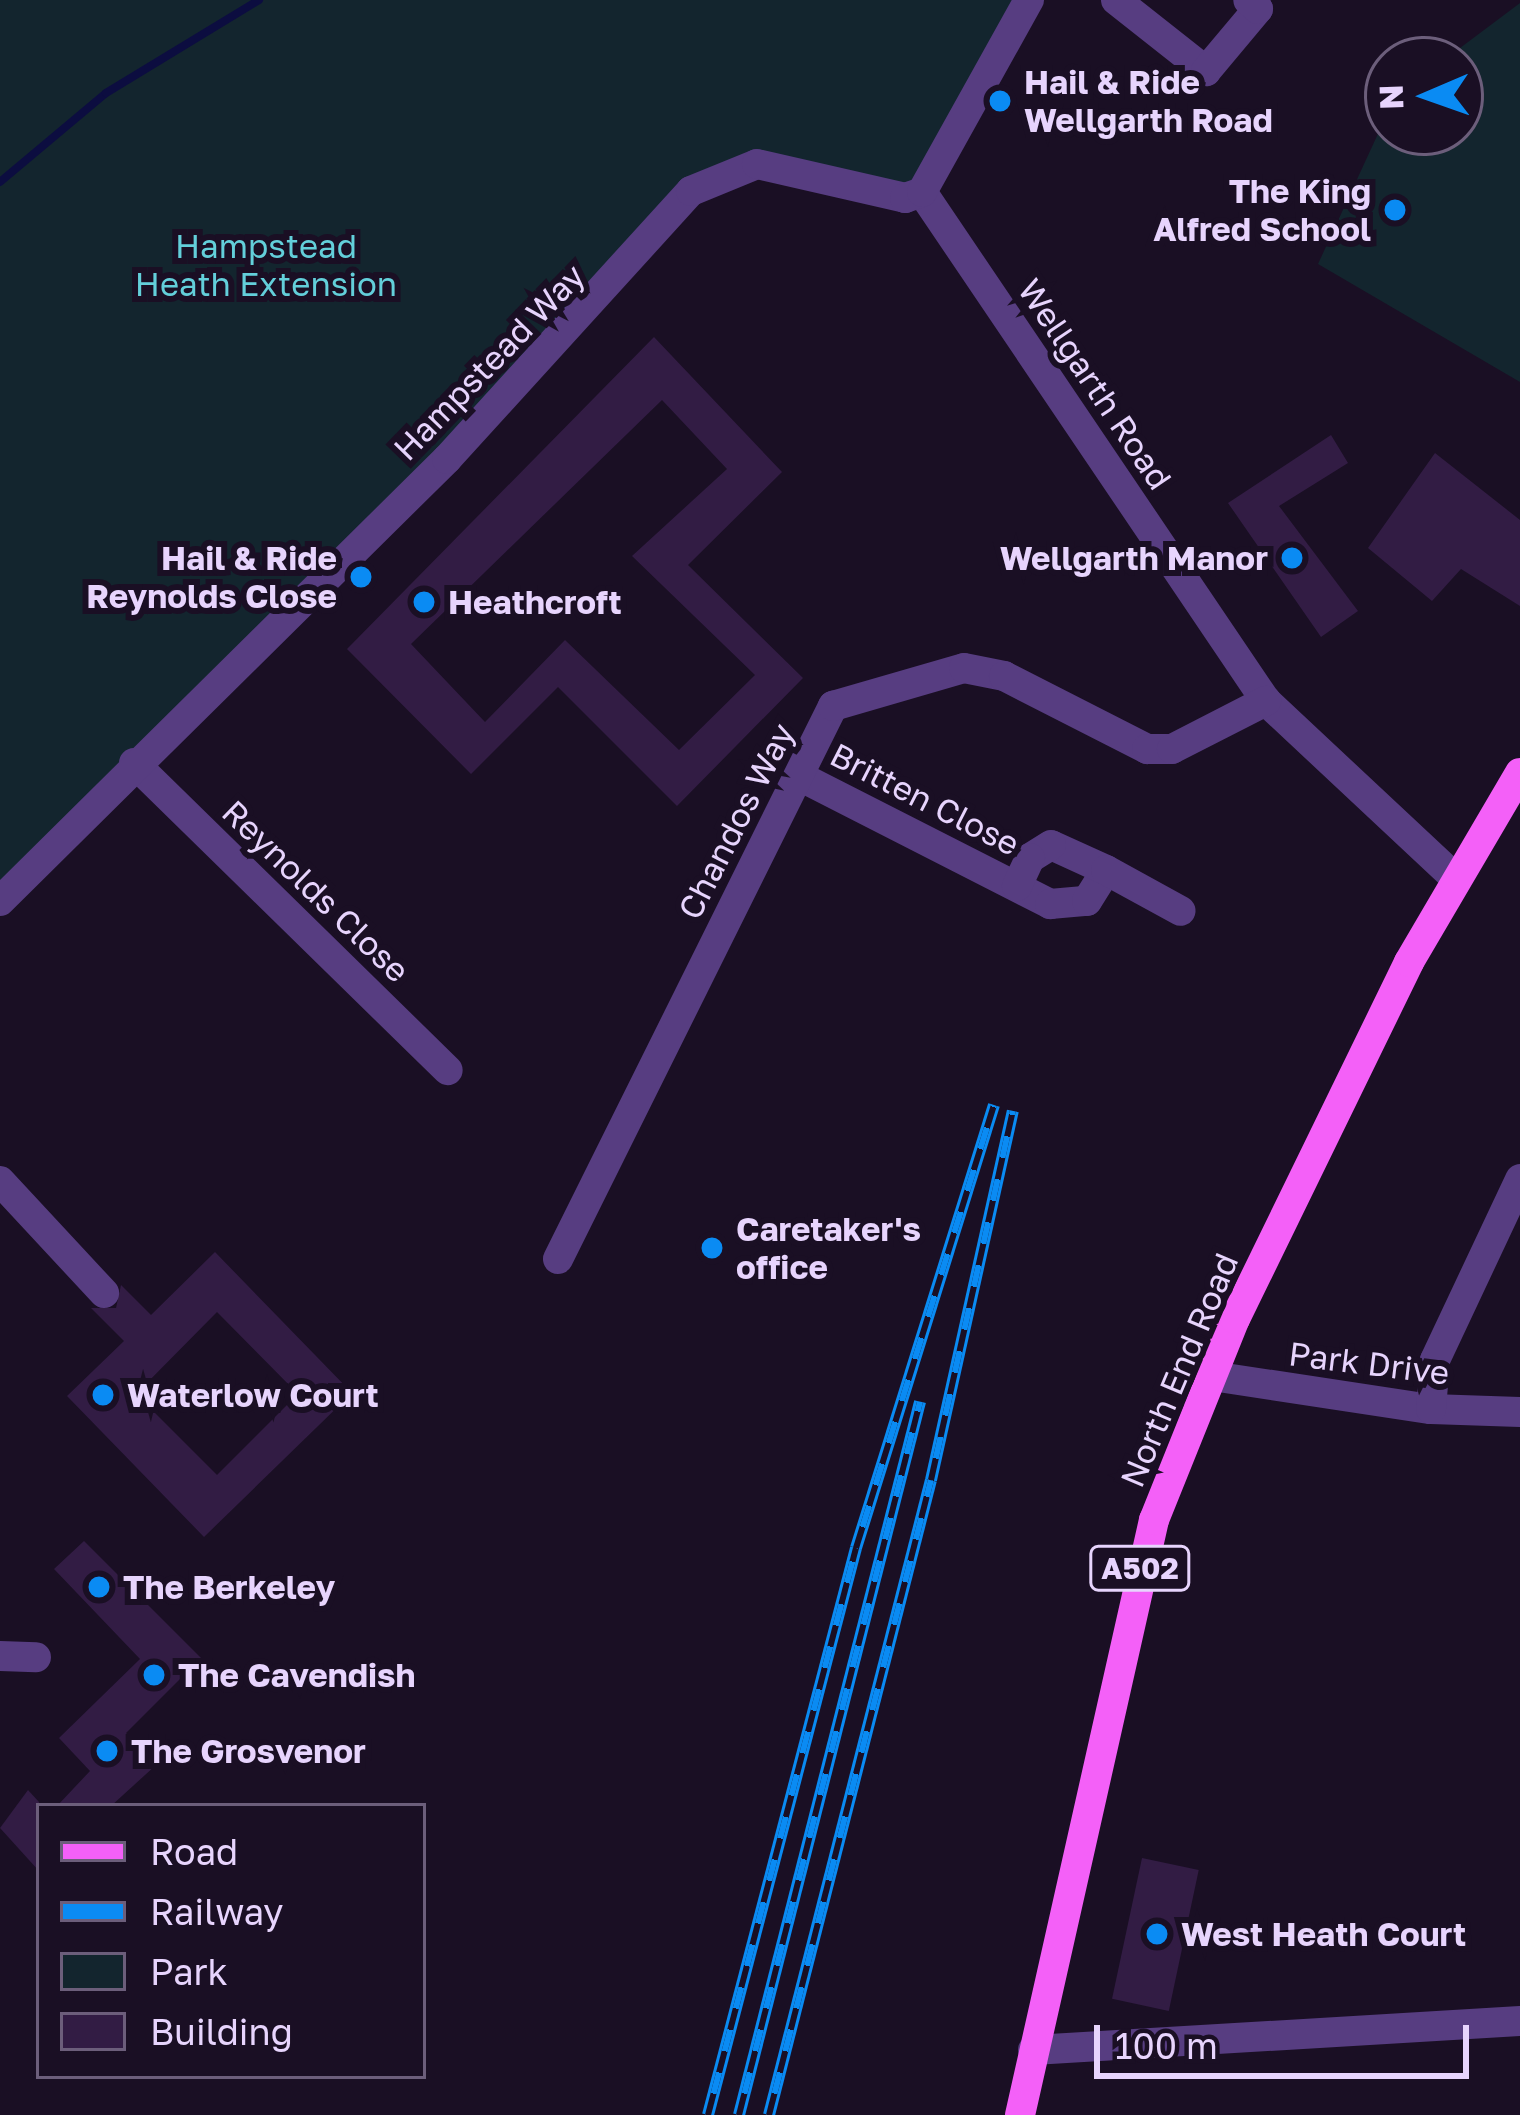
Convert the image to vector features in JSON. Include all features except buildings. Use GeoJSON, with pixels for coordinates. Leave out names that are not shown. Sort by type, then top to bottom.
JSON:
{"type":"FeatureCollection","features":[{"type":"Feature","properties":{"kind":"main road","name":"North End Road"},"geometry":{"type":"LineString","coordinates":[[1020,2115],[1124,1625],[1212,1376],[1454,877],[1520,773]]}},
{"type":"Feature","properties":{"kind":"street"},"geometry":{"type":"LineString","coordinates":[[922,192],[1029,0]]}},
{"type":"Feature","properties":{"kind":"street"},"geometry":{"type":"LineString","coordinates":[[1116,0],[1206,71],[1258,9],[1248,0]]}},
{"type":"Feature","properties":{"kind":"street","name":"Hampstead Way"},"geometry":{"type":"LineString","coordinates":[[0,901],[134,763],[482,423],[692,191],[757,164],[905,198],[922,192]]}},
{"type":"Feature","properties":{"kind":"street","name":"Wellgarth Road"},"geometry":{"type":"LineString","coordinates":[[922,192],[1266,701],[1454,877]]}},
{"type":"Feature","properties":{"kind":"street","name":"Chandos Way"},"geometry":{"type":"LineString","coordinates":[[558,1259],[833,706],[964,668],[1004,676],[1147,749],[1197,740],[1266,701]]}},
{"type":"Feature","properties":{"kind":"street","name":"Reynolds Close"},"geometry":{"type":"LineString","coordinates":[[134,763],[448,1070]]}},
{"type":"Feature","properties":{"kind":"street","name":"Britten Close"},"geometry":{"type":"LineString","coordinates":[[801,777],[1017,886],[1072,906],[1106,870],[1051,845],[1030,858],[1017,886]]}},
{"type":"Feature","properties":{"kind":"street"},"geometry":{"type":"LineString","coordinates":[[1106,870],[1181,911]]}},
{"type":"Feature","properties":{"kind":"street"},"geometry":{"type":"LineString","coordinates":[[1431,1409],[1435,1360],[1520,1179]]}},
{"type":"Feature","properties":{"kind":"street"},"geometry":{"type":"LineString","coordinates":[[0,1181],[104,1293]]}},
{"type":"Feature","properties":{"kind":"street","name":"Park Drive"},"geometry":{"type":"LineString","coordinates":[[1212,1376],[1431,1409],[1520,1412]]}},
{"type":"Feature","properties":{"kind":"street"},"geometry":{"type":"LineString","coordinates":[[0,1657],[36,1658]]}},
{"type":"Feature","properties":{"kind":"street"},"geometry":{"type":"LineString","coordinates":[[1033,2050],[1520,2021]]}},
{"type":"Feature","properties":{"kind":"green space","name":"Hampstead Heath Extension"},"geometry":{"type":"Polygon","coordinates":[[[0,0],[1030,0],[922,192],[733,167],[0,900],[0,0]]]}},
{"type":"Feature","properties":{"kind":"green space"},"geometry":{"type":"Polygon","coordinates":[[[1520,3],[1520,382],[1318,264],[1368,156],[1484,156],[1484,36],[1476,36],[1520,3]]]}},
{"type":"Feature","properties":{"kind":"waterway"},"geometry":{"type":"LineString","coordinates":[[0,182],[106,93],[259,0]]}},
{"type":"Feature","properties":{"kind":"railway"},"geometry":{"type":"LineString","coordinates":[[708,2115],[856,1548],[994,1105]]}},
{"type":"Feature","properties":{"kind":"railway"},"geometry":{"type":"LineString","coordinates":[[769,2115],[931,1480],[1013,1111]]}},
{"type":"Feature","properties":{"kind":"railway"},"geometry":{"type":"LineString","coordinates":[[739,2115],[920,1402]]}},
{"type":"Feature","properties":{"kind":"place","name":"Hail & Ride Wellgarth Road"},"geometry":{"type":"Point","coordinates":[1000,101]}},
{"type":"Feature","properties":{"kind":"place","name":"The King Alfred School"},"geometry":{"type":"Point","coordinates":[1395,210]}},
{"type":"Feature","properties":{"kind":"place","name":"Wellgarth Manor"},"geometry":{"type":"Point","coordinates":[1292,558]}},
{"type":"Feature","properties":{"kind":"place","name":"Hail & Ride Reynolds Close"},"geometry":{"type":"Point","coordinates":[361,577]}},
{"type":"Feature","properties":{"kind":"place","name":"Heathcroft"},"geometry":{"type":"Point","coordinates":[424,602]}},
{"type":"Feature","properties":{"kind":"place","name":"Caretaker's office"},"geometry":{"type":"Point","coordinates":[712,1248]}},
{"type":"Feature","properties":{"kind":"place","name":"Waterlow Court"},"geometry":{"type":"Point","coordinates":[103,1395]}},
{"type":"Feature","properties":{"kind":"place","name":"The Berkeley"},"geometry":{"type":"Point","coordinates":[99,1587]}},
{"type":"Feature","properties":{"kind":"place","name":"The Cavendish"},"geometry":{"type":"Point","coordinates":[154,1675]}},
{"type":"Feature","properties":{"kind":"place","name":"The Grosvenor"},"geometry":{"type":"Point","coordinates":[107,1751]}},
{"type":"Feature","properties":{"kind":"place","name":"West Heath Court"},"geometry":{"type":"Point","coordinates":[1157,1934]}}]}
